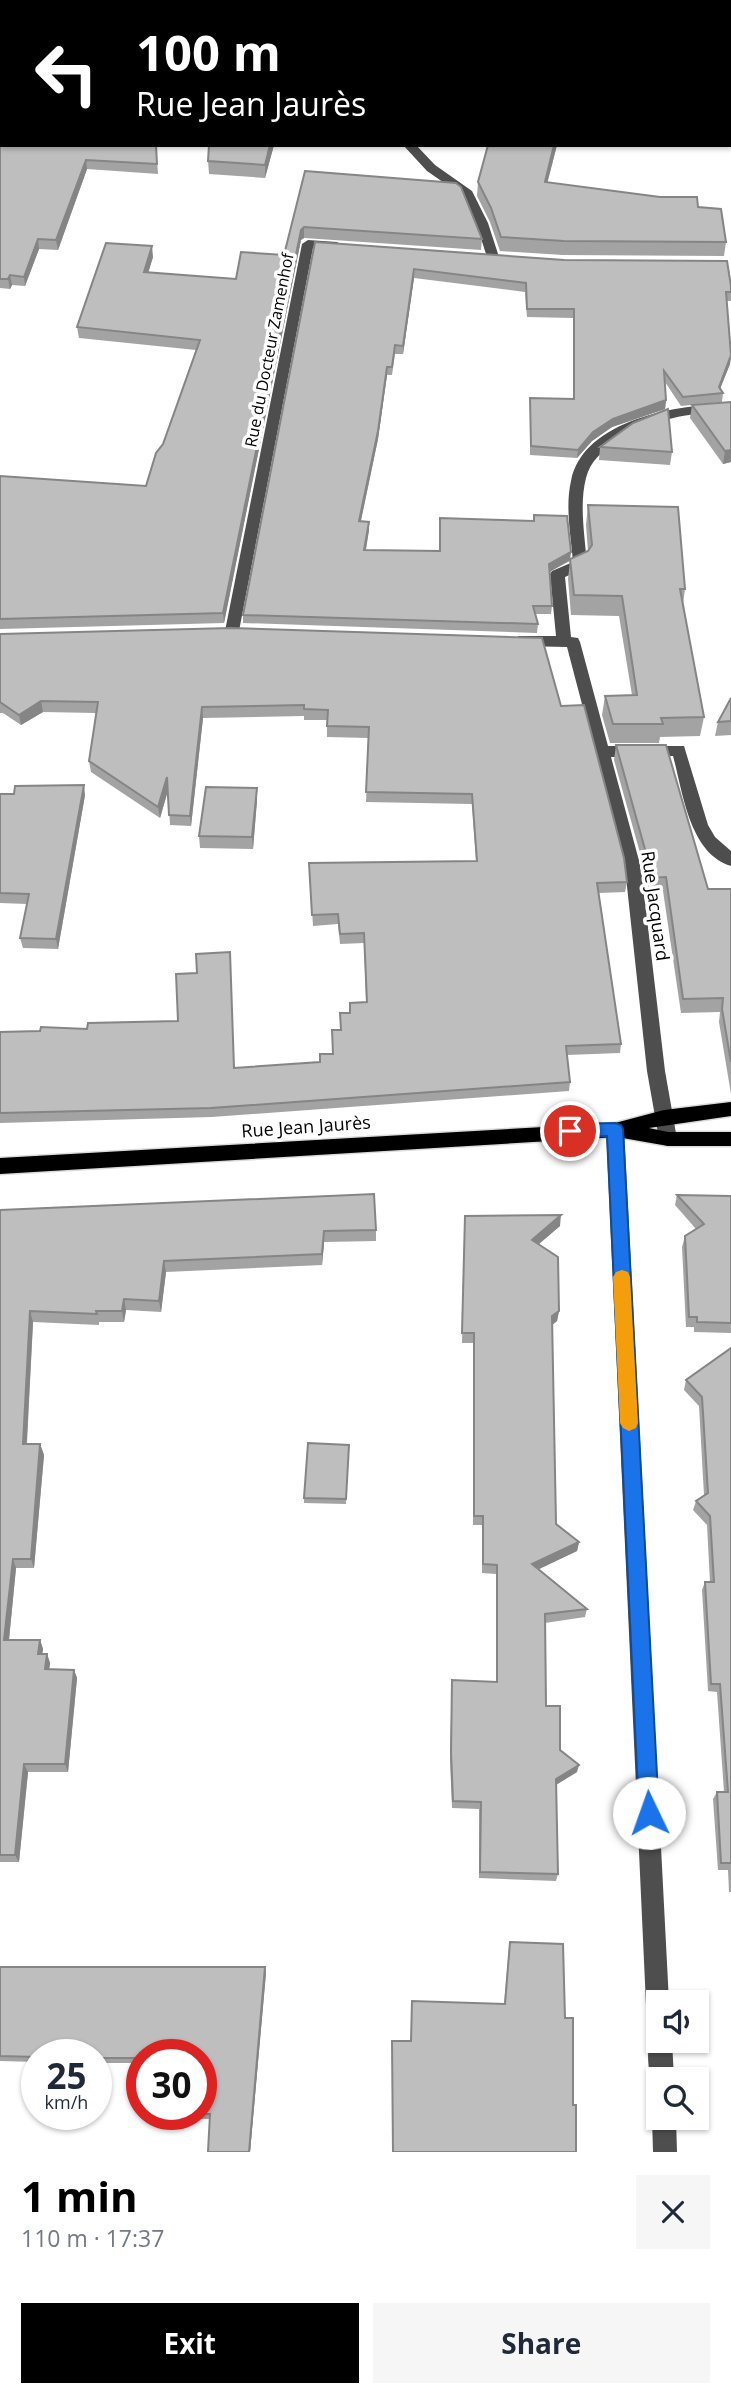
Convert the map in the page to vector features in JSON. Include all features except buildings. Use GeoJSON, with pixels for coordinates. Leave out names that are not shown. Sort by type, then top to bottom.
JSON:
{"type":"FeatureCollection","features":[{"type":"Feature","properties":{"kind":"main road","name":"Rue Jean Jaurès"},"geometry":{"type":"LineString","coordinates":[[0,1166],[615,1129],[664,1116],[731,1109]]}},
{"type":"Feature","properties":{"kind":"main road","name":"Rue Jean Jaurès"},"geometry":{"type":"LineString","coordinates":[[615,1129],[668,1139],[731,1139]]}},
{"type":"Feature","properties":{"kind":"street"},"geometry":{"type":"LineString","coordinates":[[411,147],[431,168],[468,194],[482,223],[492,257]]}},
{"type":"Feature","properties":{"kind":"street","name":"Rue du Docteur Zamenhof"},"geometry":{"type":"LineString","coordinates":[[232,631],[308,244],[348,247]]}},
{"type":"Feature","properties":{"kind":"street","name":"Rue Jacquard"},"geometry":{"type":"LineString","coordinates":[[668,1139],[656,1071],[633,868],[602,752],[568,643],[557,574],[580,565],[577,483],[586,460],[619,433],[650,416],[669,411],[731,408]]}},
{"type":"Feature","properties":{"kind":"street"},"geometry":{"type":"LineString","coordinates":[[508,641],[568,643]]}},
{"type":"Feature","properties":{"kind":"street"},"geometry":{"type":"LineString","coordinates":[[602,752],[679,750],[700,826],[709,841],[731,860]]}},
{"type":"Feature","properties":{"kind":"street"},"geometry":{"type":"LineString","coordinates":[[615,1129],[657,1990]]}},
{"type":"Feature","properties":{"kind":"street"},"geometry":{"type":"LineString","coordinates":[[664,2130],[665,2152]]}},
{"type":"Feature","properties":{"kind":"slow traffic"},"geometry":{"type":"LineString","coordinates":[[622,1277],[629,1423]]}},
{"type":"Feature","properties":{"kind":"route"},"geometry":{"type":"LineString","coordinates":[[570,1131],[615,1129],[649,1813]]}}]}
